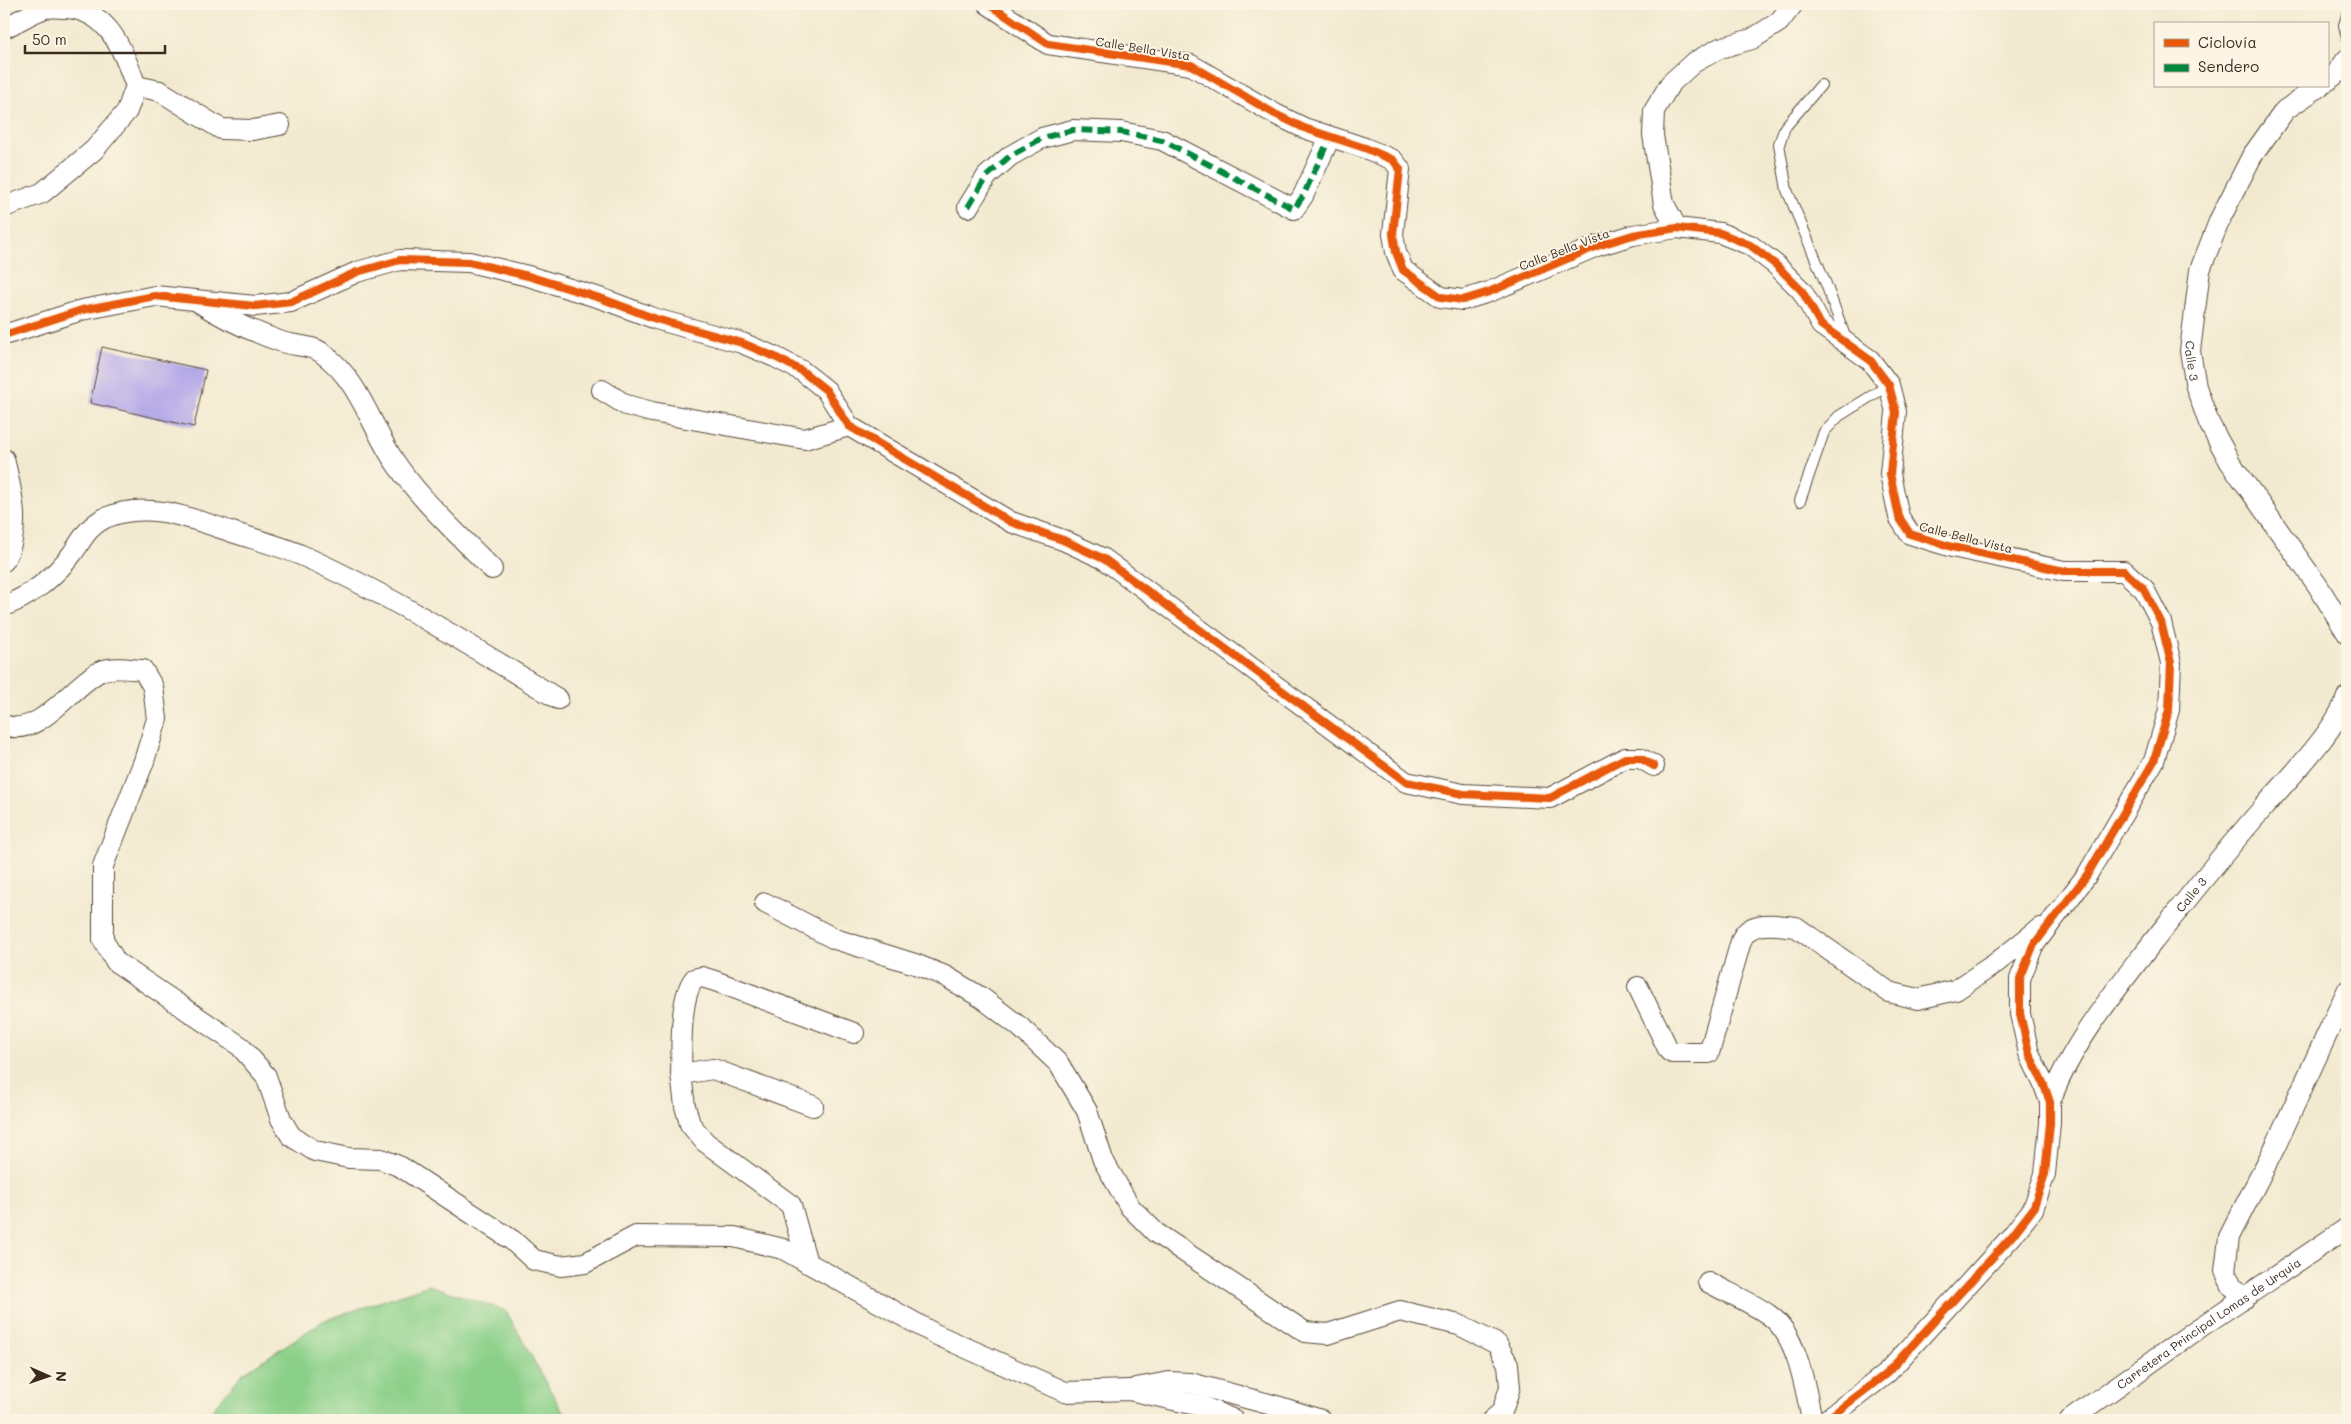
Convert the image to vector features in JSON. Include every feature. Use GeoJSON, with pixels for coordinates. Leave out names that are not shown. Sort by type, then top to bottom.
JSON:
{"type":"FeatureCollection","features":[{"type":"Feature","properties":{"kind":"street","name":"Calle Bella Vista"},"geometry":{"type":"LineString","coordinates":[[988,4],[1048,44],[1191,65],[1275,114],[1393,160],[1400,169],[1393,234],[1396,252],[1404,270],[1441,297],[1463,300],[1489,292],[1597,246],[1634,235],[1677,228],[1720,233],[1750,245],[1776,265],[1802,291],[1821,324],[1870,360],[1889,385],[1896,412],[1890,474],[1899,517],[1910,534],[1952,547],[2064,571],[2124,572],[2144,589],[2161,622],[2171,663],[2169,710],[2154,761],[2087,875],[2033,946],[2020,979],[2020,1014],[2029,1053],[2047,1094]]}},
{"type":"Feature","properties":{"kind":"street"},"geometry":{"type":"LineString","coordinates":[[1677,228],[1664,204],[1653,136],[1654,111],[1670,84],[1693,63],[1720,48],[1752,39],[1779,22],[1793,4]]}},
{"type":"Feature","properties":{"kind":"street"},"geometry":{"type":"LineString","coordinates":[[4,28],[47,8],[73,9],[93,14],[106,27],[119,46],[136,86],[127,111],[94,150],[42,193],[4,207]]}},
{"type":"Feature","properties":{"kind":"street"},"geometry":{"type":"LineString","coordinates":[[2328,80],[2336,74],[2347,59]]}},
{"type":"Feature","properties":{"kind":"street"},"geometry":{"type":"LineString","coordinates":[[136,86],[160,91],[221,129],[253,130],[280,125]]}},
{"type":"Feature","properties":{"kind":"street","name":"Calle 3"},"geometry":{"type":"LineString","coordinates":[[2317,88],[2285,110],[2252,156],[2220,219],[2200,270],[2190,351],[2196,387],[2209,423],[2230,462],[2318,586],[2347,633]]}},
{"type":"Feature","properties":{"kind":"street"},"geometry":{"type":"LineString","coordinates":[[968,207],[987,176],[1010,156],[1042,138],[1073,130],[1121,132],[1162,140],[1294,209],[1303,196],[1330,137]]}},
{"type":"Feature","properties":{"kind":"street"},"geometry":{"type":"LineString","coordinates":[[4,335],[82,310],[155,296],[255,306],[291,302],[357,272],[400,260],[469,262],[528,276],[602,298],[656,318],[742,343],[775,356],[802,371],[826,390],[849,426],[1011,522],[1063,540],[1104,559],[1406,782],[1463,794],[1550,798],[1625,758],[1640,758],[1654,766]]}},
{"type":"Feature","properties":{"kind":"street"},"geometry":{"type":"LineString","coordinates":[[193,299],[219,316],[248,330],[285,343],[320,351],[341,368],[358,394],[391,456],[441,517],[492,570]]}},
{"type":"Feature","properties":{"kind":"street"},"geometry":{"type":"LineString","coordinates":[[602,390],[626,405],[652,412],[805,439],[849,426]]}},
{"type":"Feature","properties":{"kind":"street"},"geometry":{"type":"LineString","coordinates":[[4,459],[15,522],[11,549],[4,561]]}},
{"type":"Feature","properties":{"kind":"street"},"geometry":{"type":"LineString","coordinates":[[4,606],[18,600],[45,582],[72,554],[87,530],[104,518],[124,513],[162,511],[192,518],[299,554],[374,590],[558,699]]}},
{"type":"Feature","properties":{"kind":"street"},"geometry":{"type":"LineString","coordinates":[[4,725],[10,727],[30,724],[52,712],[80,684],[102,670],[120,668],[143,670],[154,687],[157,718],[144,761],[103,866],[103,940],[116,962],[240,1046],[266,1076],[281,1119],[291,1136],[315,1151],[349,1158],[381,1159],[400,1167],[512,1240],[534,1260],[561,1266],[585,1263],[636,1236],[734,1237],[783,1249],[936,1334],[1065,1392],[1129,1390],[1169,1382],[1190,1384],[1280,1407],[1321,1420]]}},
{"type":"Feature","properties":{"kind":"street","name":"Calle 3"},"geometry":{"type":"LineString","coordinates":[[2047,1094],[2058,1081],[2108,1000],[2208,873],[2306,758],[2342,711],[2347,697]]}},
{"type":"Feature","properties":{"kind":"street"},"geometry":{"type":"LineString","coordinates":[[765,903],[835,939],[915,964],[944,976],[982,998],[1020,1028],[1059,1064],[1087,1111],[1103,1160],[1130,1207],[1156,1234],[1305,1332],[1328,1334],[1400,1311],[1459,1325],[1497,1344],[1508,1364],[1510,1387],[1502,1412],[1492,1420]]}},
{"type":"Feature","properties":{"kind":"street"},"geometry":{"type":"LineString","coordinates":[[1638,987],[1669,1051],[1694,1054],[1709,1053],[1741,941],[1745,931],[1752,927],[1779,925],[1796,927],[1889,992],[1918,999],[1956,990],[1996,963],[2058,913]]}},
{"type":"Feature","properties":{"kind":"street"},"geometry":{"type":"LineString","coordinates":[[807,1263],[791,1205],[705,1142],[690,1124],[684,1106],[681,1074],[684,1010],[690,984],[694,979],[702,977],[854,1033]]}},
{"type":"Feature","properties":{"kind":"street"},"geometry":{"type":"LineString","coordinates":[[2244,1298],[2232,1286],[2225,1271],[2229,1237],[2275,1147],[2347,991]]}},
{"type":"Feature","properties":{"kind":"street"},"geometry":{"type":"LineString","coordinates":[[681,1074],[712,1069],[813,1106]]}},
{"type":"Feature","properties":{"kind":"street"},"geometry":{"type":"LineString","coordinates":[[1826,1420],[1887,1373],[2012,1236],[2033,1209],[2045,1174],[2050,1123],[2047,1094]]}},
{"type":"Feature","properties":{"kind":"street","name":"Carretera Principal Lomas de Urquia"},"geometry":{"type":"LineString","coordinates":[[2070,1420],[2244,1298],[2346,1233]]}},
{"type":"Feature","properties":{"kind":"street"},"geometry":{"type":"LineString","coordinates":[[1708,1282],[1770,1316],[1789,1339],[1801,1369],[1812,1420]]}},
{"type":"Feature","properties":{"kind":"street"},"geometry":{"type":"LineString","coordinates":[[1129,1390],[1201,1406],[1234,1420]]}},
{"type":"Feature","properties":{"kind":"lane"},"geometry":{"type":"LineString","coordinates":[[2347,16],[2344,25],[2347,38]]}},
{"type":"Feature","properties":{"kind":"lane"},"geometry":{"type":"LineString","coordinates":[[1821,85],[1785,127],[1778,144],[1787,190],[1826,284],[1847,343]]}},
{"type":"Feature","properties":{"kind":"lane"},"geometry":{"type":"LineString","coordinates":[[1800,501],[1824,432],[1839,416],[1889,385]]}},
{"type":"Feature","properties":{"kind":"green space"},"geometry":{"type":"Polygon","coordinates":[[[429,1285],[506,1311],[562,1411],[581,1420],[204,1420],[242,1374],[323,1321],[429,1285]]]}},
{"type":"Feature","properties":{"kind":"building"},"geometry":{"type":"Polygon","coordinates":[[[102,347],[206,370],[194,427],[90,403],[102,347]]]}},
{"type":"Feature","properties":{"kind":"marked path"},"geometry":{"type":"LineString","coordinates":[[968,207],[987,176],[1010,156],[1042,138],[1073,130],[1121,132],[1162,140],[1294,209],[1303,196],[1330,137]]}},
{"type":"Feature","properties":{"kind":"cycle path"},"geometry":{"type":"LineString","coordinates":[[988,4],[1048,44],[1191,65],[1275,114],[1304,128],[1365,148],[1393,160],[1400,169],[1393,234],[1396,252],[1403,270],[1441,297],[1463,300],[1489,292],[1597,246],[1633,235],[1677,228],[1720,233],[1750,245],[1776,265],[1802,291],[1821,325],[1870,360],[1889,385],[1896,412],[1890,474],[1899,517],[1910,534],[1952,547],[2064,571],[2124,571],[2144,589],[2161,622],[2171,663],[2169,710],[2154,761],[2087,875],[2033,946],[2020,979],[2020,1014],[2029,1053],[2050,1102],[2045,1174],[2033,1209],[2012,1236],[1887,1373],[1826,1420]]}},
{"type":"Feature","properties":{"kind":"cycle path"},"geometry":{"type":"LineString","coordinates":[[4,335],[82,310],[155,296],[255,306],[291,302],[357,272],[400,260],[469,262],[528,276],[603,299],[656,319],[742,343],[802,371],[826,390],[849,426],[1011,522],[1063,540],[1104,559],[1406,782],[1463,794],[1550,798],[1625,758],[1640,758],[1654,766]]}}]}
